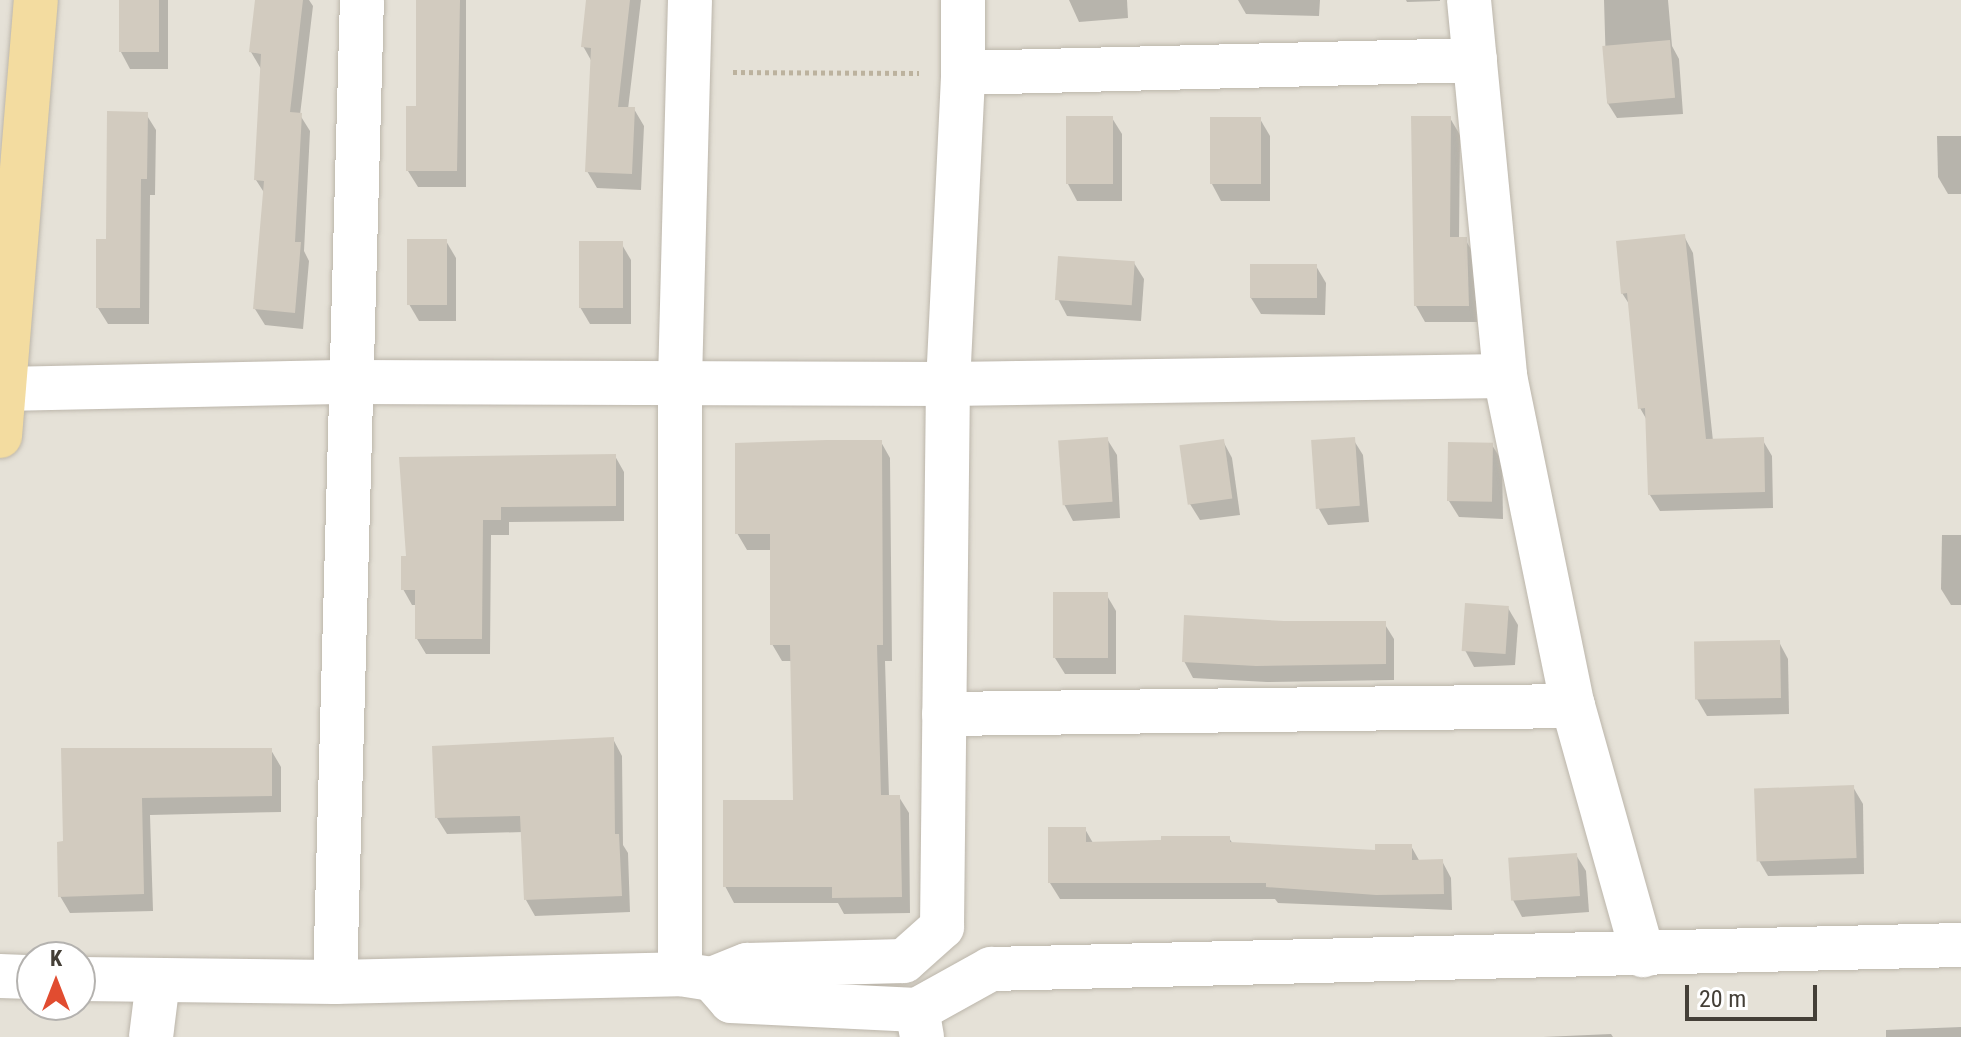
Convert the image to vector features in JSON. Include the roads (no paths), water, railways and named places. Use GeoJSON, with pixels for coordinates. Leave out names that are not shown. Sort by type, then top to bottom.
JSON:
{"type":"FeatureCollection","features":[{"type":"Feature","properties":{"kind":"main road"},"geometry":{"type":"LineString","coordinates":[[0,436],[36,0]]}},
{"type":"Feature","properties":{"kind":"street"},"geometry":{"type":"LineString","coordinates":[[335,982],[362,0]]}},
{"type":"Feature","properties":{"kind":"street"},"geometry":{"type":"LineString","coordinates":[[690,0],[680,381],[696,977]]}},
{"type":"Feature","properties":{"kind":"street"},"geometry":{"type":"LineString","coordinates":[[96,979],[335,982],[696,977],[747,965],[904,961],[942,927],[948,384],[963,73],[963,0]]}},
{"type":"Feature","properties":{"kind":"street"},"geometry":{"type":"LineString","coordinates":[[1469,0],[1505,376],[1573,706],[1643,955]]}},
{"type":"Feature","properties":{"kind":"street"},"geometry":{"type":"LineString","coordinates":[[963,73],[1475,60]]}},
{"type":"Feature","properties":{"kind":"street"},"geometry":{"type":"LineString","coordinates":[[3,389],[351,382],[948,384],[1505,376]]}},
{"type":"Feature","properties":{"kind":"street"},"geometry":{"type":"LineString","coordinates":[[944,714],[1573,706]]}},
{"type":"Feature","properties":{"kind":"street"},"geometry":{"type":"LineString","coordinates":[[696,977],[731,1001],[919,1023],[991,969],[1961,945]]}},
{"type":"Feature","properties":{"kind":"street"},"geometry":{"type":"LineString","coordinates":[[151,1037],[158,981]]}}]}
